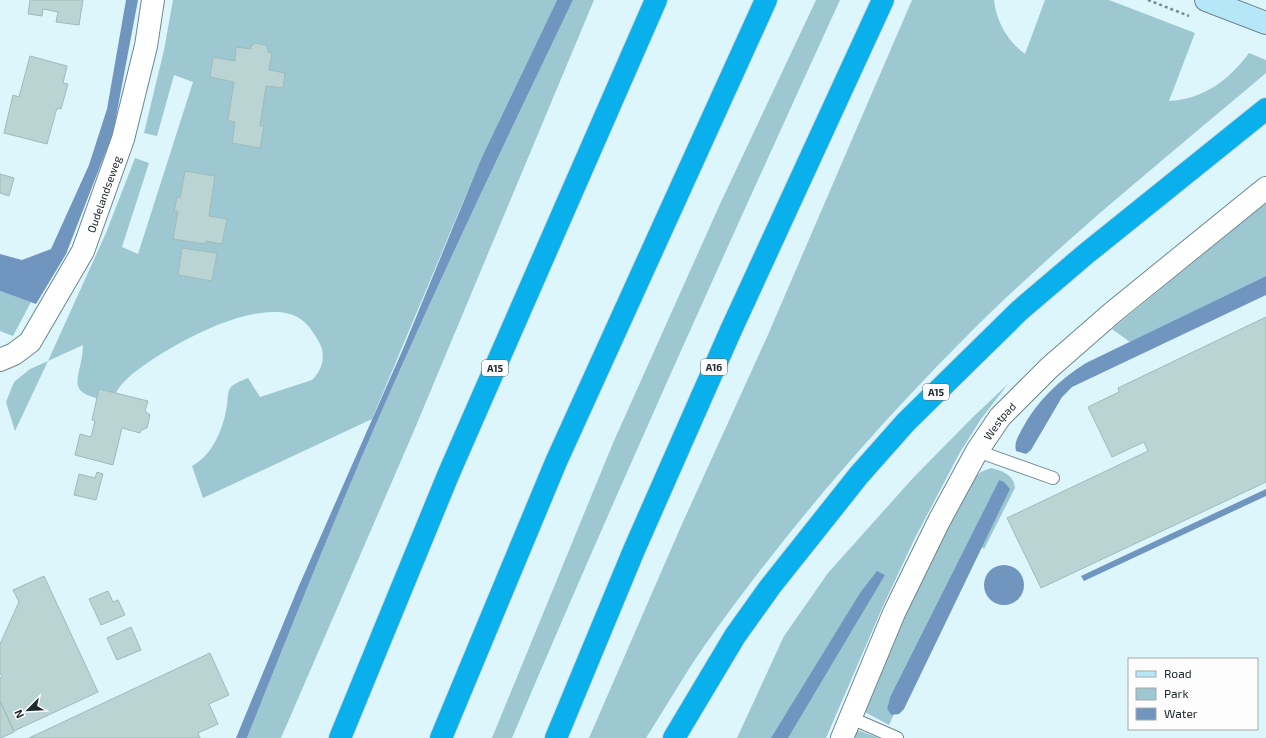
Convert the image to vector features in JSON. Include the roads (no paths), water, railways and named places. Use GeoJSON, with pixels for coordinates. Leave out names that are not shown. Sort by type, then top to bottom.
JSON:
{"type":"FeatureCollection","features":[{"type":"Feature","properties":{"kind":"highway","name":"A15"},"geometry":{"type":"LineString","coordinates":[[340,738],[449,473],[656,0]]}},
{"type":"Feature","properties":{"kind":"highway"},"geometry":{"type":"LineString","coordinates":[[441,738],[556,462],[766,0]]}},
{"type":"Feature","properties":{"kind":"highway","name":"A16"},"geometry":{"type":"LineString","coordinates":[[556,738],[634,550],[724,344],[883,0]]}},
{"type":"Feature","properties":{"kind":"highway","name":"A15"},"geometry":{"type":"LineString","coordinates":[[674,738],[735,636],[770,587],[859,475],[906,422],[1018,311],[1087,253],[1266,109]]}},
{"type":"Feature","properties":{"kind":"street","name":"Oudelandseweg"},"geometry":{"type":"LineString","coordinates":[[0,360],[14,354],[30,342],[83,251],[122,145],[146,46],[153,0]]}},
{"type":"Feature","properties":{"kind":"street"},"geometry":{"type":"LineString","coordinates":[[1214,3],[1266,23]]}},
{"type":"Feature","properties":{"kind":"street","name":"Westpad"},"geometry":{"type":"LineString","coordinates":[[842,738],[894,613],[939,521],[977,451],[1000,418],[1049,368],[1112,313],[1266,188]]}},
{"type":"Feature","properties":{"kind":"lane"},"geometry":{"type":"LineString","coordinates":[[977,451],[1053,478]]}},
{"type":"Feature","properties":{"kind":"lane"},"geometry":{"type":"LineString","coordinates":[[851,718],[897,738]]}},
{"type":"Feature","properties":{"kind":"water"},"geometry":{"type":"Polygon","coordinates":[[[126,0],[138,0],[113,133],[66,254],[36,304],[0,291],[0,254],[22,260],[51,249],[89,165],[107,109],[126,0]]]}},
{"type":"Feature","properties":{"kind":"water"},"geometry":{"type":"Polygon","coordinates":[[[557,0],[573,0],[450,259],[380,415],[247,738],[236,738],[298,588],[403,349],[481,159],[557,0]]]}},
{"type":"Feature","properties":{"kind":"water"},"geometry":{"type":"Polygon","coordinates":[[[1266,276],[1266,295],[1072,387],[1062,397],[1031,450],[1026,454],[1016,451],[1016,442],[1018,437],[1028,419],[1042,400],[1058,384],[1086,363],[1266,276]]]}},
{"type":"Feature","properties":{"kind":"water"},"geometry":{"type":"Polygon","coordinates":[[[999,480],[1004,482],[1010,489],[904,709],[899,714],[891,715],[887,709],[890,697],[999,480]]]}},
{"type":"Feature","properties":{"kind":"water"},"geometry":{"type":"Polygon","coordinates":[[[1266,489],[1266,496],[1084,581],[1081,576],[1266,489]]]}},
{"type":"Feature","properties":{"kind":"water"},"geometry":{"type":"Polygon","coordinates":[[[1008,565],[1015,568],[1021,574],[1024,585],[1023,593],[1015,602],[1008,605],[1000,605],[993,602],[985,593],[984,581],[987,574],[996,566],[1008,565]]]}},
{"type":"Feature","properties":{"kind":"water"},"geometry":{"type":"Polygon","coordinates":[[[877,571],[885,575],[788,738],[771,738],[860,593],[877,571]]]}}]}
